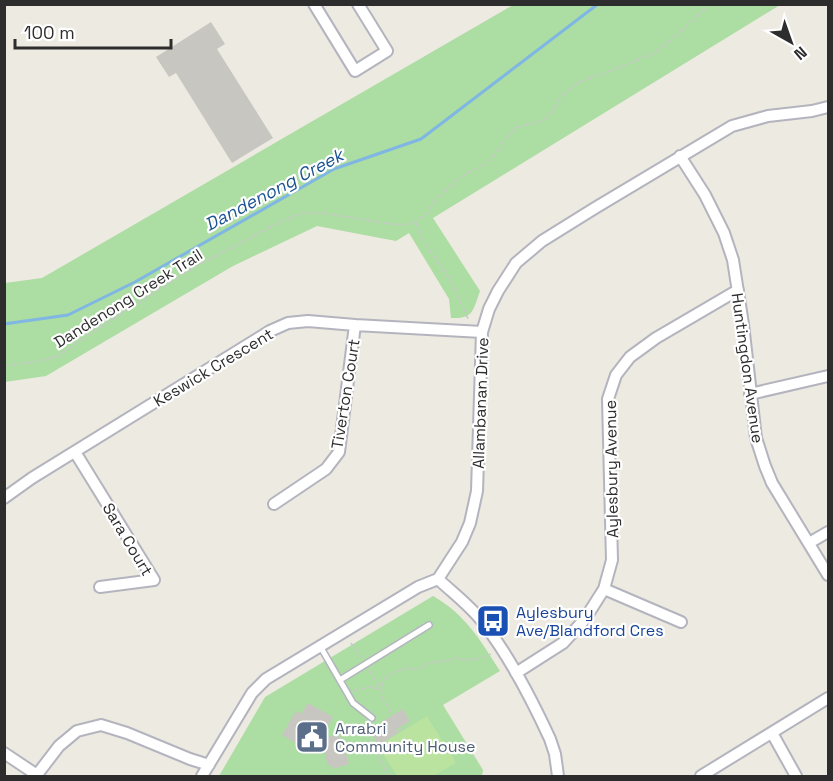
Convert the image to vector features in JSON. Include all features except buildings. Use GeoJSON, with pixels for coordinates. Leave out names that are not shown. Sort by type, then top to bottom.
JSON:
{"type":"FeatureCollection","features":[{"type":"Feature","properties":{"kind":"street"},"geometry":{"type":"LineString","coordinates":[[314,4],[355,71],[387,51],[358,4]]}},
{"type":"Feature","properties":{"kind":"street","name":"Allambanan Drive"},"geometry":{"type":"LineString","coordinates":[[438,579],[462,542],[470,523],[478,464],[482,332],[489,309],[516,263],[543,241],[732,126],[751,119],[828,107]]}},
{"type":"Feature","properties":{"kind":"street","name":"Huntingdon Avenue"},"geometry":{"type":"LineString","coordinates":[[680,156],[705,195],[724,233],[732,260],[738,290],[756,438],[765,466],[772,483],[828,574]]}},
{"type":"Feature","properties":{"kind":"street","name":"Aylesbury Avenue"},"geometry":{"type":"LineString","coordinates":[[516,673],[563,643],[585,619],[604,589],[612,560],[608,399],[616,375],[630,357],[656,338],[738,290]]}},
{"type":"Feature","properties":{"kind":"street","name":"Keswick Crescent"},"geometry":{"type":"LineString","coordinates":[[4,498],[32,478],[270,331],[288,323],[308,321],[482,332]]}},
{"type":"Feature","properties":{"kind":"street","name":"Tiverton Court"},"geometry":{"type":"LineString","coordinates":[[274,504],[326,469],[339,452],[355,325]]}},
{"type":"Feature","properties":{"kind":"street"},"geometry":{"type":"LineString","coordinates":[[750,394],[828,376]]}},
{"type":"Feature","properties":{"kind":"street","name":"Sara Court"},"geometry":{"type":"LineString","coordinates":[[75,452],[154,580],[100,587]]}},
{"type":"Feature","properties":{"kind":"street"},"geometry":{"type":"LineString","coordinates":[[809,543],[828,532]]}},
{"type":"Feature","properties":{"kind":"street"},"geometry":{"type":"LineString","coordinates":[[202,777],[252,693],[266,679],[418,587],[438,579],[470,607],[485,624],[516,673],[550,739],[555,754],[558,777]]}},
{"type":"Feature","properties":{"kind":"street"},"geometry":{"type":"LineString","coordinates":[[604,589],[681,622]]}},
{"type":"Feature","properties":{"kind":"street"},"geometry":{"type":"LineString","coordinates":[[701,777],[828,698]]}},
{"type":"Feature","properties":{"kind":"street"},"geometry":{"type":"LineString","coordinates":[[4,753],[37,776],[59,746],[77,731],[101,725],[209,765]]}},
{"type":"Feature","properties":{"kind":"street"},"geometry":{"type":"LineString","coordinates":[[772,733],[796,777]]}},
{"type":"Feature","properties":{"kind":"lane"},"geometry":{"type":"LineString","coordinates":[[340,680],[429,625]]}},
{"type":"Feature","properties":{"kind":"lane"},"geometry":{"type":"LineString","coordinates":[[320,646],[353,703],[372,718]]}},
{"type":"Feature","properties":{"kind":"path"},"geometry":{"type":"LineString","coordinates":[[469,331],[469,320],[457,291],[421,237],[416,222],[458,179],[487,162],[516,128],[544,120],[552,112],[562,95],[585,79],[606,73],[656,52],[710,4]]}},
{"type":"Feature","properties":{"kind":"path","name":"Dandenong Creek Trail"},"geometry":{"type":"LineString","coordinates":[[4,366],[58,356],[191,269],[280,222],[303,213],[324,213],[390,224],[405,225],[416,222]]}},
{"type":"Feature","properties":{"kind":"path"},"geometry":{"type":"LineString","coordinates":[[399,731],[402,729],[381,696],[383,680],[395,672],[408,668],[418,670],[429,662],[458,658],[478,659],[491,654]]}},
{"type":"Feature","properties":{"kind":"path"},"geometry":{"type":"LineString","coordinates":[[347,693],[368,687],[382,689]]}},
{"type":"Feature","properties":{"kind":"path"},"geometry":{"type":"LineString","coordinates":[[372,718],[368,733],[388,777]]}},
{"type":"Feature","properties":{"kind":"path"},"geometry":{"type":"LineString","coordinates":[[373,747],[378,745]]}},
{"type":"Feature","properties":{"kind":"green space"},"geometry":{"type":"Polygon","coordinates":[[[513,5],[780,5],[433,218],[480,291],[472,312],[464,317],[451,318],[449,299],[409,233],[396,241],[317,226],[233,266],[46,376],[5,382],[5,283],[42,278],[513,5]]]}},
{"type":"Feature","properties":{"kind":"green space"},"geometry":{"type":"Polygon","coordinates":[[[433,596],[463,620],[500,671],[443,705],[483,770],[482,776],[219,776],[265,697],[433,596]]]}},
{"type":"Feature","properties":{"kind":"green space"},"geometry":{"type":"Polygon","coordinates":[[[427,716],[456,763],[433,776],[397,776],[378,746],[427,716]]]}},
{"type":"Feature","properties":{"kind":"waterway","name":"Dandenong Creek"},"geometry":{"type":"LineString","coordinates":[[4,324],[68,315],[135,282],[334,169],[421,139],[598,4]]}},
{"type":"Feature","properties":{"kind":"place","name":"Aylesbury Ave/Blandford Cres"},"geometry":{"type":"Point","coordinates":[493,621]}},
{"type":"Feature","properties":{"kind":"place","name":"Arrabri Community House"},"geometry":{"type":"Point","coordinates":[312,737]}}]}
